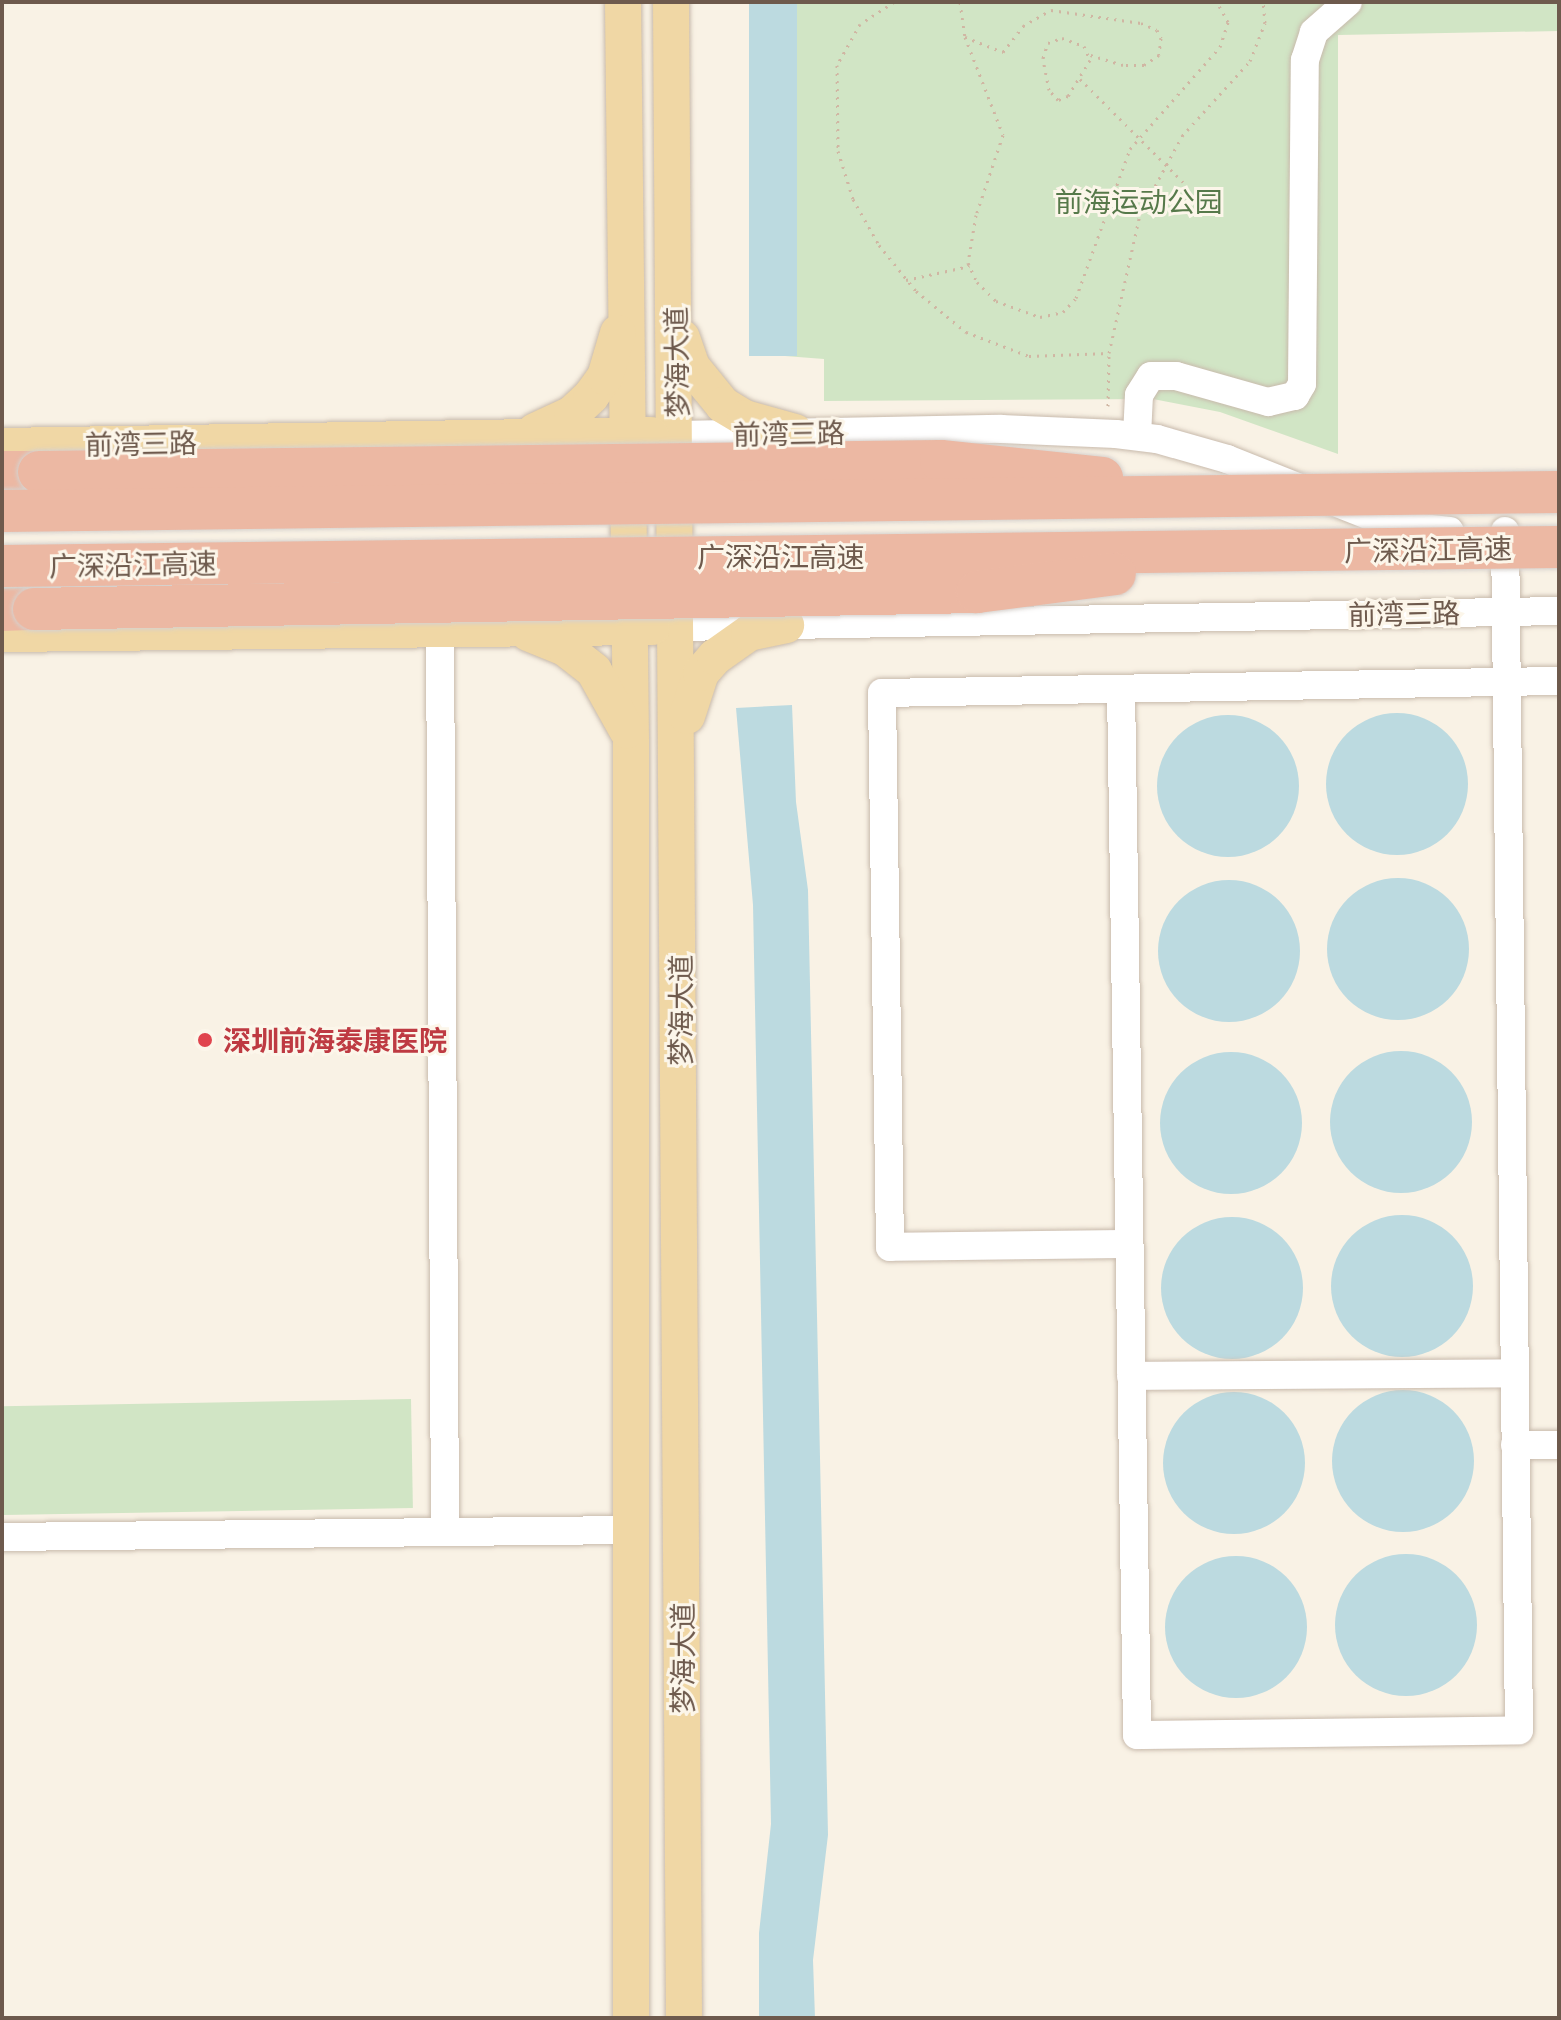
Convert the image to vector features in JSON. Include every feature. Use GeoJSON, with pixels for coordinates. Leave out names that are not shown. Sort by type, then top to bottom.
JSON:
{"type":"FeatureCollection","features":[{"type":"Feature","properties":{"kind":"highway"},"geometry":{"type":"LineString","coordinates":[[20,472],[941,461],[1023,467],[1242,497]]}},
{"type":"Feature","properties":{"kind":"highway","name":"广深沿江高速"},"geometry":{"type":"LineString","coordinates":[[2,511],[1559,492]]}},
{"type":"Feature","properties":{"kind":"highway","name":"广深沿江高速"},"geometry":{"type":"LineString","coordinates":[[2,566],[1559,547]]}},
{"type":"Feature","properties":{"kind":"highway"},"geometry":{"type":"LineString","coordinates":[[13,618],[977,592],[1259,552]]}},
{"type":"Feature","properties":{"kind":"main road","name":"梦海大道"},"geometry":{"type":"LineString","coordinates":[[623,2],[631,740],[631,2018]]}},
{"type":"Feature","properties":{"kind":"main road","name":"梦海大道"},"geometry":{"type":"LineString","coordinates":[[671,2],[677,435],[684,2018]]}},
{"type":"Feature","properties":{"kind":"main road"},"geometry":{"type":"LineString","coordinates":[[504,437],[547,428],[572,414],[598,387],[616,347],[627,268]]}},
{"type":"Feature","properties":{"kind":"main road"},"geometry":{"type":"LineString","coordinates":[[675,312],[692,367],[713,396],[745,418],[795,432]]}},
{"type":"Feature","properties":{"kind":"main road","name":"前湾三路"},"geometry":{"type":"LineString","coordinates":[[2,446],[677,435]]}},
{"type":"Feature","properties":{"kind":"main road","name":"前湾三路"},"geometry":{"type":"LineString","coordinates":[[13,618],[440,630],[677,627]]}},
{"type":"Feature","properties":{"kind":"main road"},"geometry":{"type":"LineString","coordinates":[[679,749],[692,695],[715,657],[749,633],[786,625]]}},
{"type":"Feature","properties":{"kind":"main road"},"geometry":{"type":"LineString","coordinates":[[515,630],[565,648],[594,671],[631,740]]}},
{"type":"Feature","properties":{"kind":"street"},"geometry":{"type":"LineString","coordinates":[[1137,436],[1139,395],[1151,376],[1176,376],[1268,402],[1295,396],[1302,384],[1305,60],[1321,23],[1348,2]]}},
{"type":"Feature","properties":{"kind":"street","name":"前湾三路"},"geometry":{"type":"LineString","coordinates":[[677,435],[1045,429],[1137,436],[1227,459],[1393,525],[1559,530]]}},
{"type":"Feature","properties":{"kind":"street"},"geometry":{"type":"LineString","coordinates":[[1121,689],[1137,1735],[1519,1730],[1505,530]]}},
{"type":"Feature","properties":{"kind":"street","name":"前湾三路"},"geometry":{"type":"LineString","coordinates":[[677,627],[1559,611]]}},
{"type":"Feature","properties":{"kind":"street"},"geometry":{"type":"LineString","coordinates":[[440,630],[445,1532]]}},
{"type":"Feature","properties":{"kind":"street"},"geometry":{"type":"LineString","coordinates":[[1129,1244],[890,1247],[882,693],[1559,681]]}},
{"type":"Feature","properties":{"kind":"street"},"geometry":{"type":"LineString","coordinates":[[1131,1376],[1515,1373]]}},
{"type":"Feature","properties":{"kind":"street"},"geometry":{"type":"LineString","coordinates":[[1515,1445],[1559,1445]]}},
{"type":"Feature","properties":{"kind":"street"},"geometry":{"type":"LineString","coordinates":[[2,1537],[631,1530]]}},
{"type":"Feature","properties":{"kind":"path"},"geometry":{"type":"LineString","coordinates":[[894,2],[860,24],[842,48],[836,120],[838,151],[853,199],[906,280],[942,316],[998,347],[1063,359],[1109,353]]}},
{"type":"Feature","properties":{"kind":"path"},"geometry":{"type":"LineString","coordinates":[[960,2],[965,37],[1003,135],[976,215],[969,266],[984,291],[1017,312],[1053,316],[1069,307],[1139,138],[1220,47],[1228,22],[1217,2]]}},
{"type":"Feature","properties":{"kind":"path"},"geometry":{"type":"LineString","coordinates":[[1108,406],[1109,353],[1140,214],[1164,163],[1250,61],[1265,23],[1263,2]]}},
{"type":"Feature","properties":{"kind":"path"},"geometry":{"type":"LineString","coordinates":[[965,37],[1003,52],[1023,26],[1051,10],[1141,23],[1157,30],[1161,38],[1159,55],[1144,65],[1123,65],[1090,55],[1079,42],[1062,38],[1044,50],[1045,79],[1053,97],[1064,100],[1080,79],[1090,55]]}},
{"type":"Feature","properties":{"kind":"path"},"geometry":{"type":"LineString","coordinates":[[1080,79],[1183,182]]}},
{"type":"Feature","properties":{"kind":"path"},"geometry":{"type":"LineString","coordinates":[[906,280],[969,266]]}},
{"type":"Feature","properties":{"kind":"green space","name":"前海运动公园"},"geometry":{"type":"Polygon","coordinates":[[[797,2],[1559,2],[1559,31],[1338,35],[1338,454],[1220,412],[1153,399],[824,401],[824,359],[785,356],[797,2]]]}},
{"type":"Feature","properties":{"kind":"green space"},"geometry":{"type":"Polygon","coordinates":[[[411,1399],[413,1508],[4,1515],[2,1406],[411,1399]]]}},
{"type":"Feature","properties":{"kind":"water"},"geometry":{"type":"Polygon","coordinates":[[[749,2],[797,2],[797,356],[749,356],[749,2]]]}},
{"type":"Feature","properties":{"kind":"water"},"geometry":{"type":"Polygon","coordinates":[[[792,705],[796,802],[808,890],[828,1835],[813,1960],[815,2018],[759,2018],[759,1933],[771,1824],[753,905],[736,708],[792,705]]]}},
{"type":"Feature","properties":{"kind":"water"},"geometry":{"type":"Polygon","coordinates":[[[1397,713],[1424,719],[1447,734],[1462,757],[1468,784],[1462,811],[1447,834],[1424,849],[1397,855],[1370,849],[1347,834],[1332,811],[1326,784],[1332,757],[1347,734],[1370,719],[1397,713]]]}},
{"type":"Feature","properties":{"kind":"water"},"geometry":{"type":"Polygon","coordinates":[[[1228,715],[1255,721],[1278,736],[1293,759],[1299,786],[1293,813],[1278,836],[1255,851],[1228,857],[1201,851],[1178,836],[1163,813],[1157,786],[1163,759],[1178,736],[1201,721],[1228,715]]]}},
{"type":"Feature","properties":{"kind":"water"},"geometry":{"type":"Polygon","coordinates":[[[1398,878],[1425,884],[1448,899],[1463,922],[1469,949],[1463,976],[1448,999],[1425,1014],[1398,1020],[1371,1014],[1348,999],[1333,976],[1327,949],[1333,922],[1348,899],[1371,884],[1398,878]]]}},
{"type":"Feature","properties":{"kind":"water"},"geometry":{"type":"Polygon","coordinates":[[[1229,880],[1256,886],[1279,901],[1294,924],[1300,951],[1294,978],[1279,1001],[1256,1016],[1229,1022],[1202,1016],[1179,1001],[1164,978],[1158,951],[1164,924],[1179,901],[1202,886],[1229,880]]]}},
{"type":"Feature","properties":{"kind":"water"},"geometry":{"type":"Polygon","coordinates":[[[1401,1051],[1428,1057],[1451,1072],[1466,1095],[1472,1122],[1466,1149],[1451,1172],[1428,1187],[1401,1193],[1374,1187],[1351,1172],[1336,1149],[1330,1122],[1336,1095],[1351,1072],[1374,1057],[1401,1051]]]}},
{"type":"Feature","properties":{"kind":"water"},"geometry":{"type":"Polygon","coordinates":[[[1231,1052],[1258,1058],[1281,1073],[1296,1096],[1302,1123],[1296,1150],[1281,1173],[1258,1188],[1231,1194],[1204,1188],[1181,1173],[1166,1150],[1160,1123],[1166,1096],[1181,1073],[1204,1058],[1231,1052]]]}},
{"type":"Feature","properties":{"kind":"water"},"geometry":{"type":"Polygon","coordinates":[[[1402,1215],[1429,1221],[1452,1236],[1467,1259],[1473,1286],[1467,1313],[1452,1336],[1429,1351],[1402,1357],[1375,1351],[1352,1336],[1337,1313],[1331,1286],[1337,1259],[1352,1236],[1375,1221],[1402,1215]]]}},
{"type":"Feature","properties":{"kind":"water"},"geometry":{"type":"Polygon","coordinates":[[[1232,1217],[1259,1223],[1282,1238],[1297,1261],[1303,1288],[1297,1315],[1282,1338],[1259,1353],[1232,1359],[1205,1353],[1182,1338],[1167,1315],[1161,1288],[1167,1261],[1182,1238],[1205,1223],[1232,1217]]]}},
{"type":"Feature","properties":{"kind":"water"},"geometry":{"type":"Polygon","coordinates":[[[1403,1390],[1430,1396],[1453,1411],[1468,1434],[1474,1461],[1468,1488],[1453,1511],[1430,1526],[1403,1532],[1376,1526],[1353,1511],[1338,1488],[1332,1461],[1338,1434],[1353,1411],[1376,1396],[1403,1390]]]}},
{"type":"Feature","properties":{"kind":"water"},"geometry":{"type":"Polygon","coordinates":[[[1234,1392],[1261,1398],[1284,1413],[1299,1436],[1305,1463],[1299,1490],[1284,1513],[1261,1528],[1234,1534],[1207,1528],[1184,1513],[1169,1490],[1163,1463],[1169,1436],[1184,1413],[1207,1398],[1234,1392]]]}},
{"type":"Feature","properties":{"kind":"water"},"geometry":{"type":"Polygon","coordinates":[[[1406,1554],[1433,1559],[1456,1575],[1472,1598],[1477,1625],[1472,1652],[1456,1675],[1433,1691],[1406,1696],[1379,1691],[1356,1675],[1340,1652],[1335,1625],[1340,1598],[1356,1575],[1379,1559],[1406,1554]]]}},
{"type":"Feature","properties":{"kind":"water"},"geometry":{"type":"Polygon","coordinates":[[[1236,1556],[1263,1562],[1286,1577],[1301,1600],[1307,1627],[1301,1654],[1286,1677],[1263,1692],[1236,1698],[1209,1692],[1186,1677],[1171,1654],[1165,1627],[1171,1600],[1186,1577],[1209,1562],[1236,1556]]]}},
{"type":"Feature","properties":{"kind":"place","name":"深圳前海泰康医院"},"geometry":{"type":"Point","coordinates":[205,1040]}}]}
